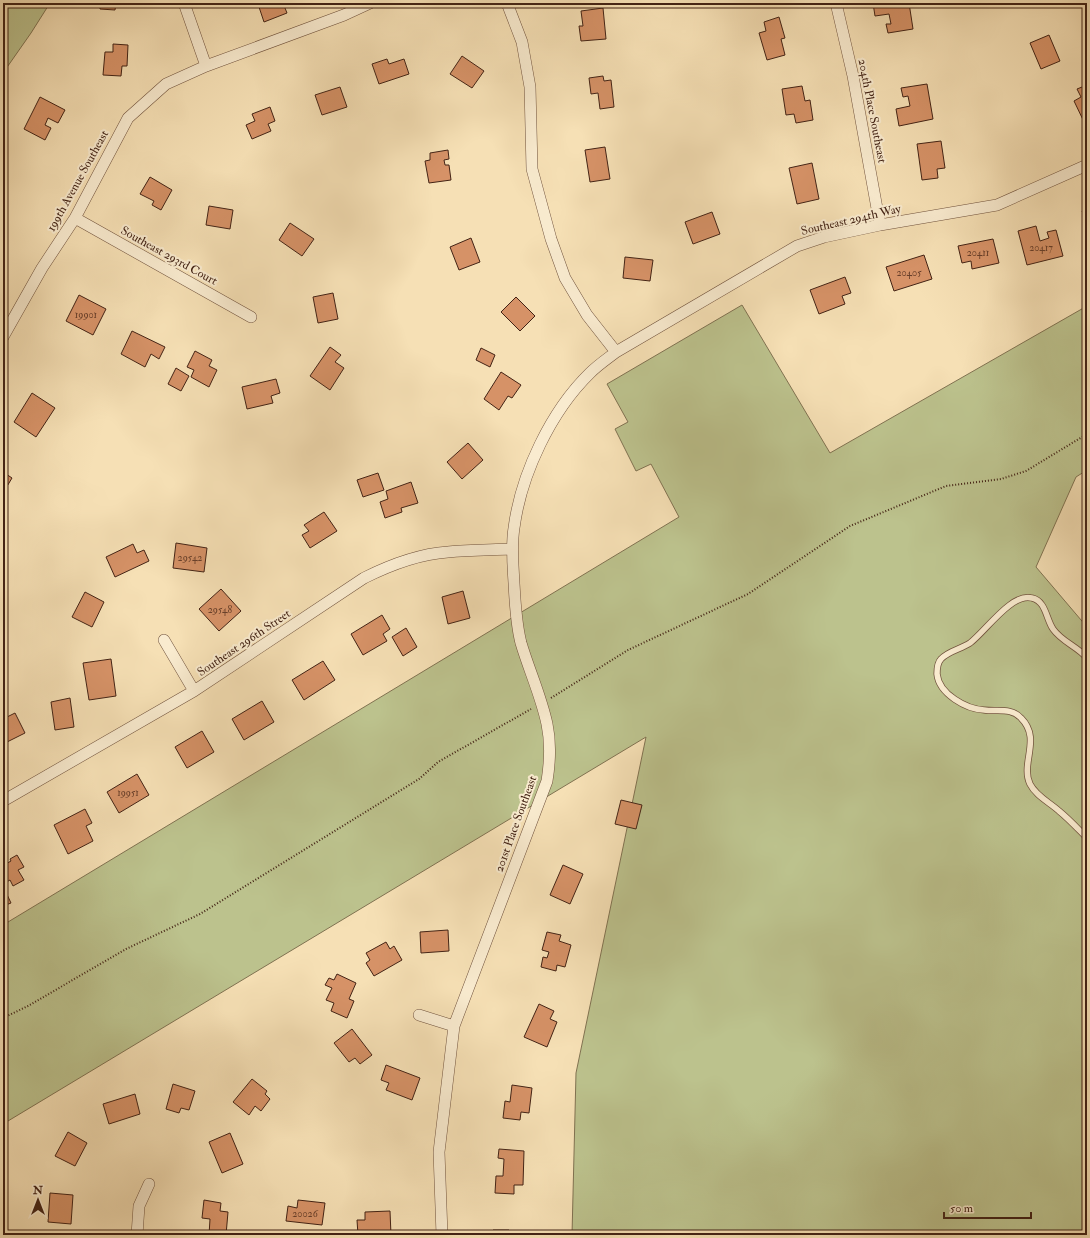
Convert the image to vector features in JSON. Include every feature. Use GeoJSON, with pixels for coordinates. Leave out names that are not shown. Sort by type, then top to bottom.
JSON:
{"type":"FeatureCollection","features":[{"type":"Feature","properties":{"kind":"street"},"geometry":{"type":"LineString","coordinates":[[184,3],[206,66]]}},
{"type":"Feature","properties":{"kind":"street","name":"199th Avenue Southeast"},"geometry":{"type":"LineString","coordinates":[[3,337],[42,268],[75,218],[128,118],[166,84],[206,66],[344,15],[370,3]]}},
{"type":"Feature","properties":{"kind":"street"},"geometry":{"type":"LineString","coordinates":[[507,3],[522,42],[530,87],[532,169],[551,239],[565,278],[588,315],[616,352]]}},
{"type":"Feature","properties":{"kind":"street","name":"204th Place Southeast"},"geometry":{"type":"LineString","coordinates":[[836,3],[853,76],[880,225]]}},
{"type":"Feature","properties":{"kind":"street","name":"Southeast 294th Way"},"geometry":{"type":"LineString","coordinates":[[616,352],[797,246],[824,237],[880,225],[998,205],[1087,164]]}},
{"type":"Feature","properties":{"kind":"street","name":"Southeast 293rd Court"},"geometry":{"type":"LineString","coordinates":[[75,218],[251,317]]}},
{"type":"Feature","properties":{"kind":"street","name":"201st Place Southeast"},"geometry":{"type":"LineString","coordinates":[[442,1235],[439,1152],[454,1026],[547,781],[550,765],[550,744],[547,724],[521,642],[515,597],[512,548],[516,511],[528,474],[546,431],[572,392],[590,372],[616,352]]}},
{"type":"Feature","properties":{"kind":"street","name":"Southeast 296th Street"},"geometry":{"type":"LineString","coordinates":[[3,801],[194,691],[364,578],[384,568],[424,556],[447,552],[512,548]]}},
{"type":"Feature","properties":{"kind":"street"},"geometry":{"type":"LineString","coordinates":[[164,640],[194,691]]}},
{"type":"Feature","properties":{"kind":"street"},"geometry":{"type":"LineString","coordinates":[[419,1015],[454,1026]]}},
{"type":"Feature","properties":{"kind":"street"},"geometry":{"type":"LineString","coordinates":[[137,1235],[139,1206],[149,1184]]}},
{"type":"Feature","properties":{"kind":"lane"},"geometry":{"type":"LineString","coordinates":[[1087,658],[1078,648],[1056,634],[1043,607],[1037,600],[1027,597],[1019,600],[1001,612],[970,643],[941,659],[937,674],[944,690],[959,702],[972,708],[984,710],[1006,710],[1022,718],[1029,730],[1031,739],[1027,776],[1030,784],[1034,791],[1059,811],[1087,838]]}},
{"type":"Feature","properties":{"kind":"path"},"geometry":{"type":"LineString","coordinates":[[3,1018],[28,1006],[126,949],[200,914],[419,779],[438,762],[541,704],[628,650],[748,594],[850,526],[946,486],[1001,479],[1026,471],[1087,434]]}},
{"type":"Feature","properties":{"kind":"green space"},"geometry":{"type":"Polygon","coordinates":[[[3,3],[50,3],[3,73],[3,3]]]}},
{"type":"Feature","properties":{"kind":"green space"},"geometry":{"type":"Polygon","coordinates":[[[742,305],[830,453],[1087,306],[1087,470],[1076,477],[1036,567],[1087,627],[1087,1235],[572,1235],[576,1073],[646,737],[3,1124],[3,925],[679,517],[651,464],[636,471],[615,429],[628,422],[607,384],[742,305]]]}},
{"type":"Feature","properties":{"kind":"building"},"geometry":{"type":"Polygon","coordinates":[[[100,3],[116,3],[115,10],[100,9],[100,3]]]}},
{"type":"Feature","properties":{"kind":"building"},"geometry":{"type":"Polygon","coordinates":[[[270,3],[283,3],[287,13],[264,22],[259,7],[270,3]]]}},
{"type":"Feature","properties":{"kind":"building"},"geometry":{"type":"Polygon","coordinates":[[[873,3],[909,3],[913,29],[888,33],[886,24],[891,24],[889,14],[875,16],[873,3]]]}},
{"type":"Feature","properties":{"kind":"building"},"geometry":{"type":"Polygon","coordinates":[[[603,8],[606,39],[581,41],[579,26],[583,26],[581,11],[603,8]]]}},
{"type":"Feature","properties":{"kind":"building"},"geometry":{"type":"Polygon","coordinates":[[[779,17],[785,38],[781,39],[785,55],[767,60],[759,33],[766,31],[764,22],[779,17]]]}},
{"type":"Feature","properties":{"kind":"building"},"geometry":{"type":"Polygon","coordinates":[[[1049,35],[1060,61],[1041,69],[1030,43],[1049,35]]]}},
{"type":"Feature","properties":{"kind":"building"},"geometry":{"type":"Polygon","coordinates":[[[113,44],[128,45],[127,66],[122,66],[121,76],[103,75],[105,52],[113,52],[113,44]]]}},
{"type":"Feature","properties":{"kind":"building"},"geometry":{"type":"Polygon","coordinates":[[[462,56],[484,71],[472,88],[450,74],[462,56]]]}},
{"type":"Feature","properties":{"kind":"building"},"geometry":{"type":"Polygon","coordinates":[[[387,59],[389,64],[404,59],[409,74],[379,84],[372,64],[387,59]]]}},
{"type":"Feature","properties":{"kind":"building"},"geometry":{"type":"Polygon","coordinates":[[[603,76],[604,81],[611,80],[614,107],[600,109],[598,93],[591,94],[589,78],[603,76]]]}},
{"type":"Feature","properties":{"kind":"building"},"geometry":{"type":"Polygon","coordinates":[[[927,84],[933,119],[899,126],[896,109],[910,106],[908,96],[903,97],[901,88],[927,84]]]}},
{"type":"Feature","properties":{"kind":"building"},"geometry":{"type":"Polygon","coordinates":[[[1087,85],[1086,126],[1074,101],[1081,97],[1077,89],[1087,85]]]}},
{"type":"Feature","properties":{"kind":"building"},"geometry":{"type":"Polygon","coordinates":[[[802,86],[805,101],[810,100],[813,120],[796,123],[794,114],[786,115],[782,89],[802,86]]]}},
{"type":"Feature","properties":{"kind":"building"},"geometry":{"type":"Polygon","coordinates":[[[340,87],[347,107],[322,115],[315,95],[340,87]]]}},
{"type":"Feature","properties":{"kind":"building"},"geometry":{"type":"Polygon","coordinates":[[[40,97],[65,110],[58,123],[48,118],[45,125],[51,128],[45,140],[24,129],[40,97]]]}},
{"type":"Feature","properties":{"kind":"building"},"geometry":{"type":"Polygon","coordinates":[[[270,107],[275,121],[268,124],[271,131],[252,139],[246,125],[255,121],[252,114],[270,107]]]}},
{"type":"Feature","properties":{"kind":"building"},"geometry":{"type":"Polygon","coordinates":[[[941,141],[945,168],[937,169],[938,178],[922,180],[917,144],[941,141]]]}},
{"type":"Feature","properties":{"kind":"building"},"geometry":{"type":"Polygon","coordinates":[[[605,147],[610,179],[590,182],[585,150],[605,147]]]}},
{"type":"Feature","properties":{"kind":"building"},"geometry":{"type":"Polygon","coordinates":[[[448,150],[449,159],[444,160],[445,165],[449,165],[451,180],[429,183],[425,161],[430,160],[430,153],[448,150]]]}},
{"type":"Feature","properties":{"kind":"building"},"geometry":{"type":"Polygon","coordinates":[[[812,163],[819,199],[797,204],[789,168],[812,163]]]}},
{"type":"Feature","properties":{"kind":"building"},"geometry":{"type":"Polygon","coordinates":[[[150,177],[172,190],[161,210],[152,205],[154,201],[140,194],[150,177]]]}},
{"type":"Feature","properties":{"kind":"building"},"geometry":{"type":"Polygon","coordinates":[[[209,206],[233,210],[230,229],[206,225],[209,206]]]}},
{"type":"Feature","properties":{"kind":"building"},"geometry":{"type":"Polygon","coordinates":[[[1087,209],[1087,221],[1082,211],[1087,209]]]}},
{"type":"Feature","properties":{"kind":"building"},"geometry":{"type":"Polygon","coordinates":[[[712,212],[720,234],[693,244],[685,222],[712,212]]]}},
{"type":"Feature","properties":{"kind":"building"},"geometry":{"type":"Polygon","coordinates":[[[290,223],[314,239],[302,256],[279,240],[290,223]]]}},
{"type":"Feature","properties":{"kind":"building"},"geometry":{"type":"Polygon","coordinates":[[[1036,226],[1040,241],[1049,238],[1047,232],[1056,230],[1063,256],[1027,265],[1018,231],[1036,226]]]}},
{"type":"Feature","properties":{"kind":"building"},"geometry":{"type":"Polygon","coordinates":[[[471,238],[480,262],[459,270],[450,247],[471,238]]]}},
{"type":"Feature","properties":{"kind":"building"},"geometry":{"type":"Polygon","coordinates":[[[993,239],[999,263],[972,269],[971,261],[962,263],[958,246],[993,239]]]}},
{"type":"Feature","properties":{"kind":"building"},"geometry":{"type":"Polygon","coordinates":[[[924,255],[932,279],[894,291],[886,267],[924,255]]]}},
{"type":"Feature","properties":{"kind":"building"},"geometry":{"type":"Polygon","coordinates":[[[625,257],[653,260],[650,281],[623,278],[625,257]]]}},
{"type":"Feature","properties":{"kind":"building"},"geometry":{"type":"Polygon","coordinates":[[[845,277],[851,293],[842,296],[845,304],[819,314],[810,290],[845,277]]]}},
{"type":"Feature","properties":{"kind":"building"},"geometry":{"type":"Polygon","coordinates":[[[333,293],[338,319],[318,323],[313,297],[333,293]]]}},
{"type":"Feature","properties":{"kind":"building"},"geometry":{"type":"Polygon","coordinates":[[[79,295],[106,309],[93,335],[66,321],[79,295]]]}},
{"type":"Feature","properties":{"kind":"building"},"geometry":{"type":"Polygon","coordinates":[[[516,297],[535,316],[520,331],[501,312],[516,297]]]}},
{"type":"Feature","properties":{"kind":"building"},"geometry":{"type":"Polygon","coordinates":[[[132,331],[165,347],[159,359],[151,354],[145,367],[121,354],[132,331]]]}},
{"type":"Feature","properties":{"kind":"building"},"geometry":{"type":"Polygon","coordinates":[[[330,347],[341,355],[335,362],[344,368],[330,390],[310,376],[330,347]]]}},
{"type":"Feature","properties":{"kind":"building"},"geometry":{"type":"Polygon","coordinates":[[[481,348],[495,355],[490,367],[476,360],[481,348]]]}},
{"type":"Feature","properties":{"kind":"building"},"geometry":{"type":"Polygon","coordinates":[[[195,351],[212,360],[209,366],[217,370],[209,387],[191,377],[194,370],[187,367],[195,351]]]}},
{"type":"Feature","properties":{"kind":"building"},"geometry":{"type":"Polygon","coordinates":[[[176,368],[189,376],[181,391],[168,384],[176,368]]]}},
{"type":"Feature","properties":{"kind":"building"},"geometry":{"type":"Polygon","coordinates":[[[501,372],[521,385],[512,398],[508,396],[499,410],[484,399],[501,372]]]}},
{"type":"Feature","properties":{"kind":"building"},"geometry":{"type":"Polygon","coordinates":[[[276,379],[280,393],[271,396],[273,403],[247,409],[242,387],[276,379]]]}},
{"type":"Feature","properties":{"kind":"building"},"geometry":{"type":"Polygon","coordinates":[[[32,393],[55,408],[36,437],[14,422],[32,393]]]}},
{"type":"Feature","properties":{"kind":"building"},"geometry":{"type":"Polygon","coordinates":[[[468,443],[483,460],[462,479],[447,462],[468,443]]]}},
{"type":"Feature","properties":{"kind":"building"},"geometry":{"type":"Polygon","coordinates":[[[3,472],[12,478],[3,493],[3,472]]]}},
{"type":"Feature","properties":{"kind":"building"},"geometry":{"type":"Polygon","coordinates":[[[378,473],[384,490],[363,497],[357,480],[378,473]]]}},
{"type":"Feature","properties":{"kind":"building"},"geometry":{"type":"Polygon","coordinates":[[[411,482],[418,503],[401,508],[402,512],[385,518],[380,502],[388,499],[386,491],[411,482]]]}},
{"type":"Feature","properties":{"kind":"building"},"geometry":{"type":"Polygon","coordinates":[[[324,512],[337,531],[310,548],[302,535],[309,531],[304,525],[324,512]]]}},
{"type":"Feature","properties":{"kind":"building"},"geometry":{"type":"Polygon","coordinates":[[[176,543],[207,548],[204,572],[173,568],[176,543]]]}},
{"type":"Feature","properties":{"kind":"building"},"geometry":{"type":"Polygon","coordinates":[[[133,544],[137,553],[144,550],[149,561],[115,577],[106,557],[133,544]]]}},
{"type":"Feature","properties":{"kind":"building"},"geometry":{"type":"Polygon","coordinates":[[[221,589],[241,611],[219,631],[199,609],[221,589]]]}},
{"type":"Feature","properties":{"kind":"building"},"geometry":{"type":"Polygon","coordinates":[[[463,591],[470,618],[448,624],[442,597],[463,591]]]}},
{"type":"Feature","properties":{"kind":"building"},"geometry":{"type":"Polygon","coordinates":[[[85,592],[104,602],[92,627],[72,617],[85,592]]]}},
{"type":"Feature","properties":{"kind":"building"},"geometry":{"type":"Polygon","coordinates":[[[382,615],[390,629],[383,634],[387,641],[363,655],[351,634],[382,615]]]}},
{"type":"Feature","properties":{"kind":"building"},"geometry":{"type":"Polygon","coordinates":[[[406,628],[417,647],[403,656],[392,637],[406,628]]]}},
{"type":"Feature","properties":{"kind":"building"},"geometry":{"type":"Polygon","coordinates":[[[111,659],[116,696],[89,700],[83,663],[111,659]]]}},
{"type":"Feature","properties":{"kind":"building"},"geometry":{"type":"Polygon","coordinates":[[[323,661],[335,680],[304,700],[292,680],[323,661]]]}},
{"type":"Feature","properties":{"kind":"building"},"geometry":{"type":"Polygon","coordinates":[[[70,698],[74,727],[55,730],[51,702],[70,698]]]}},
{"type":"Feature","properties":{"kind":"building"},"geometry":{"type":"Polygon","coordinates":[[[262,701],[274,722],[244,740],[232,719],[262,701]]]}},
{"type":"Feature","properties":{"kind":"building"},"geometry":{"type":"Polygon","coordinates":[[[15,713],[25,733],[3,744],[3,719],[15,713]]]}},
{"type":"Feature","properties":{"kind":"building"},"geometry":{"type":"Polygon","coordinates":[[[202,731],[214,752],[187,768],[175,747],[202,731]]]}},
{"type":"Feature","properties":{"kind":"building"},"geometry":{"type":"Polygon","coordinates":[[[137,774],[149,795],[119,813],[107,792],[137,774]]]}},
{"type":"Feature","properties":{"kind":"building"},"geometry":{"type":"Polygon","coordinates":[[[621,800],[642,805],[636,829],[615,824],[621,800]]]}},
{"type":"Feature","properties":{"kind":"building"},"geometry":{"type":"Polygon","coordinates":[[[85,809],[92,823],[86,826],[93,841],[68,854],[54,825],[85,809]]]}},
{"type":"Feature","properties":{"kind":"building"},"geometry":{"type":"Polygon","coordinates":[[[17,855],[24,867],[18,870],[24,880],[13,886],[10,880],[3,884],[3,863],[4,865],[17,855]]]}},
{"type":"Feature","properties":{"kind":"building"},"geometry":{"type":"Polygon","coordinates":[[[563,865],[583,874],[570,904],[550,895],[563,865]]]}},
{"type":"Feature","properties":{"kind":"building"},"geometry":{"type":"Polygon","coordinates":[[[3,886],[11,903],[3,906],[3,886]]]}},
{"type":"Feature","properties":{"kind":"building"},"geometry":{"type":"Polygon","coordinates":[[[448,930],[449,951],[421,953],[420,932],[448,930]]]}},
{"type":"Feature","properties":{"kind":"building"},"geometry":{"type":"Polygon","coordinates":[[[547,932],[561,935],[559,941],[571,945],[565,967],[557,965],[556,971],[541,967],[543,957],[547,958],[549,952],[542,950],[547,932]]]}},
{"type":"Feature","properties":{"kind":"building"},"geometry":{"type":"Polygon","coordinates":[[[386,942],[390,949],[394,946],[402,960],[374,976],[366,963],[370,960],[366,953],[386,942]]]}},
{"type":"Feature","properties":{"kind":"building"},"geometry":{"type":"Polygon","coordinates":[[[337,974],[356,983],[349,999],[354,1001],[347,1018],[331,1011],[334,1003],[326,1000],[332,988],[325,985],[329,978],[334,980],[337,974]]]}},
{"type":"Feature","properties":{"kind":"building"},"geometry":{"type":"Polygon","coordinates":[[[539,1004],[554,1011],[550,1019],[557,1022],[547,1047],[524,1037],[539,1004]]]}},
{"type":"Feature","properties":{"kind":"building"},"geometry":{"type":"Polygon","coordinates":[[[352,1029],[372,1055],[360,1064],[355,1058],[349,1062],[334,1043],[352,1029]]]}},
{"type":"Feature","properties":{"kind":"building"},"geometry":{"type":"Polygon","coordinates":[[[386,1065],[420,1078],[412,1100],[386,1090],[389,1083],[381,1080],[386,1065]]]}},
{"type":"Feature","properties":{"kind":"building"},"geometry":{"type":"Polygon","coordinates":[[[252,1079],[267,1091],[265,1094],[270,1099],[261,1111],[255,1106],[249,1115],[233,1102],[252,1079]]]}},
{"type":"Feature","properties":{"kind":"building"},"geometry":{"type":"Polygon","coordinates":[[[173,1084],[195,1091],[189,1110],[181,1108],[179,1113],[166,1109],[173,1084]]]}},
{"type":"Feature","properties":{"kind":"building"},"geometry":{"type":"Polygon","coordinates":[[[512,1085],[532,1088],[529,1113],[521,1112],[520,1120],[503,1118],[505,1101],[510,1102],[512,1085]]]}},
{"type":"Feature","properties":{"kind":"building"},"geometry":{"type":"Polygon","coordinates":[[[135,1094],[140,1114],[109,1124],[103,1104],[135,1094]]]}},
{"type":"Feature","properties":{"kind":"building"},"geometry":{"type":"Polygon","coordinates":[[[68,1132],[87,1143],[75,1166],[55,1156],[68,1132]]]}},
{"type":"Feature","properties":{"kind":"building"},"geometry":{"type":"Polygon","coordinates":[[[230,1133],[243,1164],[222,1173],[209,1142],[230,1133]]]}},
{"type":"Feature","properties":{"kind":"building"},"geometry":{"type":"Polygon","coordinates":[[[499,1149],[524,1151],[523,1185],[514,1185],[514,1194],[495,1193],[496,1176],[503,1176],[504,1159],[498,1158],[499,1149]]]}},
{"type":"Feature","properties":{"kind":"building"},"geometry":{"type":"Polygon","coordinates":[[[50,1193],[73,1195],[71,1224],[48,1222],[50,1193]]]}},
{"type":"Feature","properties":{"kind":"building"},"geometry":{"type":"Polygon","coordinates":[[[204,1200],[221,1203],[220,1211],[228,1212],[226,1235],[209,1235],[210,1219],[202,1218],[204,1200]]]}},
{"type":"Feature","properties":{"kind":"building"},"geometry":{"type":"Polygon","coordinates":[[[298,1200],[325,1203],[322,1225],[286,1221],[288,1206],[297,1208],[298,1200]]]}},
{"type":"Feature","properties":{"kind":"building"},"geometry":{"type":"Polygon","coordinates":[[[390,1211],[391,1235],[358,1235],[357,1220],[365,1220],[365,1212],[390,1211]]]}},
{"type":"Feature","properties":{"kind":"building"},"geometry":{"type":"Polygon","coordinates":[[[493,1230],[509,1230],[509,1235],[494,1235],[493,1230]]]}}]}
